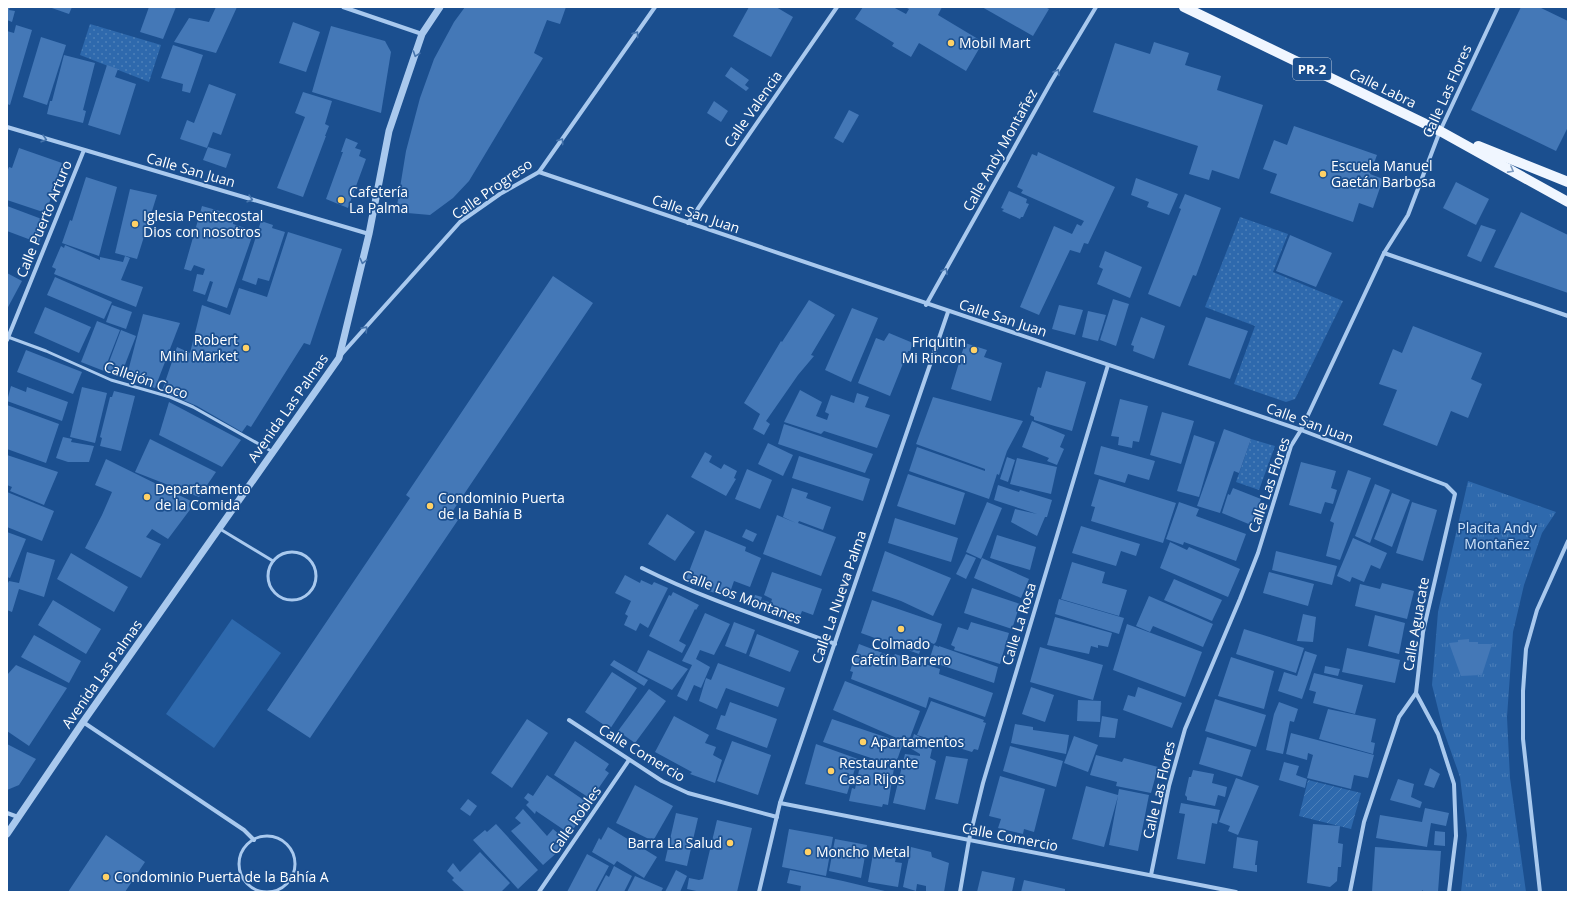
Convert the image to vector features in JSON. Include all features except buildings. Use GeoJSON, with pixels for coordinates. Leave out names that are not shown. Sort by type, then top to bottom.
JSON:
{"type":"FeatureCollection","features":[{"type":"Feature","properties":{"kind":"main road","name":"Calle Labra"},"geometry":{"type":"LineString","coordinates":[[1184,7],[1440,131],[1568,202]]}},
{"type":"Feature","properties":{"kind":"main road","name":"Calle Labra"},"geometry":{"type":"LineString","coordinates":[[1440,131],[1568,182]]}},
{"type":"Feature","properties":{"kind":"street"},"geometry":{"type":"LineString","coordinates":[[343,7],[422,34]]}},
{"type":"Feature","properties":{"kind":"street","name":"Avenida Las Palmas"},"geometry":{"type":"LineString","coordinates":[[7,834],[83,722],[339,358],[369,234],[389,131],[422,34],[440,7]]}},
{"type":"Feature","properties":{"kind":"street","name":"Calle Progreso"},"geometry":{"type":"LineString","coordinates":[[339,358],[460,222],[500,194],[539,172],[655,7]]}},
{"type":"Feature","properties":{"kind":"street","name":"Calle Valencia"},"geometry":{"type":"LineString","coordinates":[[688,223],[837,7]]}},
{"type":"Feature","properties":{"kind":"street","name":"Calle Andy Montañez"},"geometry":{"type":"LineString","coordinates":[[926,305],[1051,82],[1096,7]]}},
{"type":"Feature","properties":{"kind":"street","name":"Calle Las Flores"},"geometry":{"type":"LineString","coordinates":[[1151,876],[1169,786],[1185,729],[1243,593],[1258,553],[1291,446],[1301,430],[1384,253],[1408,215],[1440,131],[1498,7]]}},
{"type":"Feature","properties":{"kind":"street","name":"Calle San Juan"},"geometry":{"type":"LineString","coordinates":[[7,127],[369,234]]}},
{"type":"Feature","properties":{"kind":"street","name":"Calle Puerto Arturo"},"geometry":{"type":"LineString","coordinates":[[8,338],[84,150]]}},
{"type":"Feature","properties":{"kind":"street","name":"Calle San Juan"},"geometry":{"type":"LineString","coordinates":[[539,172],[926,305],[1301,430],[1446,485],[1455,494]]}},
{"type":"Feature","properties":{"kind":"street"},"geometry":{"type":"LineString","coordinates":[[1384,253],[1568,316]]}},
{"type":"Feature","properties":{"kind":"street","name":"Calle La Nueva Palma"},"geometry":{"type":"LineString","coordinates":[[759,892],[780,803],[948,312]]}},
{"type":"Feature","properties":{"kind":"street","name":"Calle La Rosa"},"geometry":{"type":"LineString","coordinates":[[960,892],[969,840],[985,775],[1108,365]]}},
{"type":"Feature","properties":{"kind":"street","name":"Calle Aguacate"},"geometry":{"type":"LineString","coordinates":[[1350,892],[1364,822],[1399,717],[1416,693],[1423,632],[1455,494]]}},
{"type":"Feature","properties":{"kind":"street"},"geometry":{"type":"LineString","coordinates":[[1540,892],[1523,739],[1523,691],[1526,649],[1537,610],[1568,541]]}},
{"type":"Feature","properties":{"kind":"street","name":"Calle Los Montanes"},"geometry":{"type":"LineString","coordinates":[[642,568],[670,582],[720,602],[835,644]]}},
{"type":"Feature","properties":{"kind":"street"},"geometry":{"type":"LineString","coordinates":[[1416,693],[1438,734],[1454,784],[1456,836],[1449,892]]}},
{"type":"Feature","properties":{"kind":"street","name":"Calle Comercio"},"geometry":{"type":"LineString","coordinates":[[569,720],[662,782],[688,793],[777,816]]}},
{"type":"Feature","properties":{"kind":"street"},"geometry":{"type":"LineString","coordinates":[[83,722],[244,830],[254,840]]}},
{"type":"Feature","properties":{"kind":"street","name":"Calle Robles"},"geometry":{"type":"LineString","coordinates":[[539,892],[629,760]]}},
{"type":"Feature","properties":{"kind":"street","name":"Calle Comercio"},"geometry":{"type":"LineString","coordinates":[[780,803],[1236,892]]}},
{"type":"Feature","properties":{"kind":"street"},"geometry":{"type":"LineString","coordinates":[[7,813],[18,817]]}},
{"type":"Feature","properties":{"kind":"lane","name":"Callejón Coco"},"geometry":{"type":"LineString","coordinates":[[8,338],[46,351],[111,380],[170,397],[273,452]]}},
{"type":"Feature","properties":{"kind":"lane"},"geometry":{"type":"LineString","coordinates":[[220,528],[273,561]]}},
{"type":"Feature","properties":{"kind":"lane"},"geometry":{"type":"LineString","coordinates":[[289,552],[299,552],[308,556],[314,564],[317,573],[316,583],[312,592],[305,598],[296,601],[286,600],[278,596],[271,589],[268,580],[268,570],[273,561],[280,555],[289,552]]}},
{"type":"Feature","properties":{"kind":"lane"},"geometry":{"type":"LineString","coordinates":[[261,836],[272,836],[282,840],[290,848],[294,858],[294,869],[291,879],[283,887],[273,891],[262,892],[252,887],[244,880],[240,870],[240,859],[244,849],[251,841],[254,840],[261,836]]}},
{"type":"Feature","properties":{"kind":"green space"},"geometry":{"type":"Polygon","coordinates":[[[90,24],[161,45],[149,82],[80,55],[90,24]]]}},
{"type":"Feature","properties":{"kind":"green space"},"geometry":{"type":"Polygon","coordinates":[[[1240,217],[1288,234],[1273,272],[1343,301],[1295,399],[1286,402],[1234,384],[1255,326],[1205,307],[1240,217]]]}},
{"type":"Feature","properties":{"kind":"green space"},"geometry":{"type":"Polygon","coordinates":[[[1251,439],[1275,446],[1259,490],[1236,482],[1251,439]]]}},
{"type":"Feature","properties":{"kind":"green space","name":"Placita Andy Montañez"},"geometry":{"type":"Polygon","coordinates":[[[1468,481],[1556,512],[1542,533],[1524,585],[1513,632],[1507,717],[1510,778],[1526,892],[1461,892],[1467,835],[1460,777],[1443,729],[1432,685],[1438,612],[1468,481]]]}},
{"type":"Feature","properties":{"kind":"green space"},"geometry":{"type":"Polygon","coordinates":[[[232,619],[281,653],[214,748],[166,714],[232,619]]]}},
{"type":"Feature","properties":{"kind":"green space"},"geometry":{"type":"Polygon","coordinates":[[[1308,780],[1361,793],[1351,829],[1299,816],[1308,780]]]}},
{"type":"Feature","properties":{"kind":"place","name":"Mobil Mart"},"geometry":{"type":"Point","coordinates":[951,43]}},
{"type":"Feature","properties":{"kind":"place","name":"Escuela Manuel Gaetán Barbosa"},"geometry":{"type":"Point","coordinates":[1323,174]}},
{"type":"Feature","properties":{"kind":"place","name":"Cafetería La Palma"},"geometry":{"type":"Point","coordinates":[341,200]}},
{"type":"Feature","properties":{"kind":"place","name":"Iglesia Pentecostal Dios con nosotros"},"geometry":{"type":"Point","coordinates":[135,224]}},
{"type":"Feature","properties":{"kind":"place","name":"Robert Mini Market"},"geometry":{"type":"Point","coordinates":[246,348]}},
{"type":"Feature","properties":{"kind":"place","name":"Friquitin Mi Rincon"},"geometry":{"type":"Point","coordinates":[974,350]}},
{"type":"Feature","properties":{"kind":"place","name":"Departamento de la Comida"},"geometry":{"type":"Point","coordinates":[147,497]}},
{"type":"Feature","properties":{"kind":"place","name":"Condominio Puerta de la Bahía B"},"geometry":{"type":"Point","coordinates":[430,506]}},
{"type":"Feature","properties":{"kind":"place","name":"Colmado Cafetín Barrero"},"geometry":{"type":"Point","coordinates":[901,629]}},
{"type":"Feature","properties":{"kind":"place","name":"Apartamentos"},"geometry":{"type":"Point","coordinates":[863,742]}},
{"type":"Feature","properties":{"kind":"place","name":"Restaurante Casa Rijos"},"geometry":{"type":"Point","coordinates":[831,771]}},
{"type":"Feature","properties":{"kind":"place","name":"Barra La Salud"},"geometry":{"type":"Point","coordinates":[730,843]}},
{"type":"Feature","properties":{"kind":"place","name":"Moncho Metal"},"geometry":{"type":"Point","coordinates":[808,852]}},
{"type":"Feature","properties":{"kind":"place","name":"Condominio Puerta de la Bahía A"},"geometry":{"type":"Point","coordinates":[106,877]}}]}
